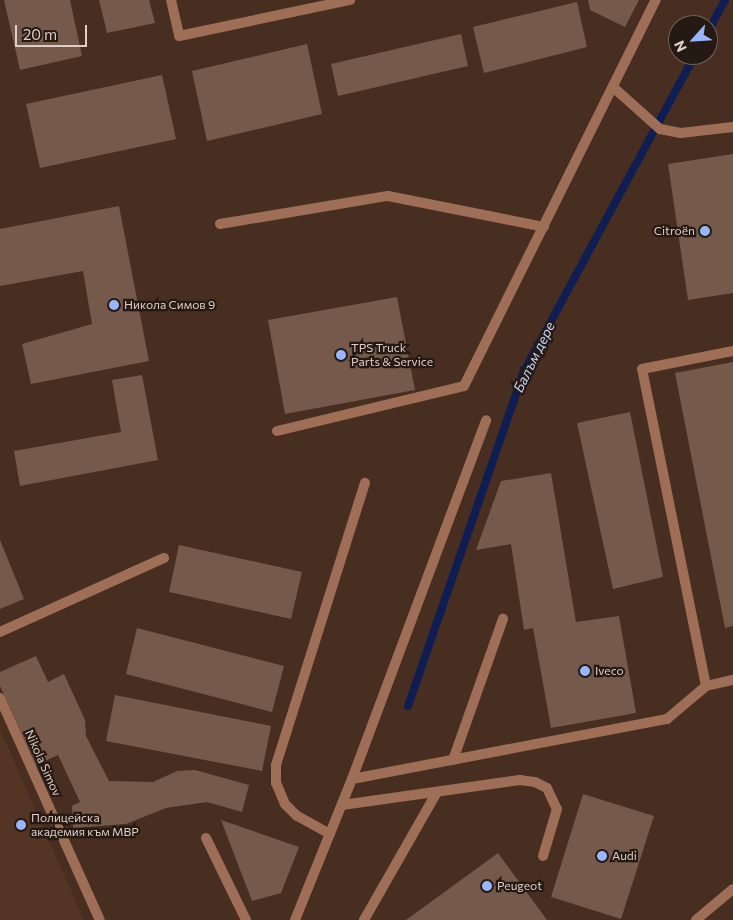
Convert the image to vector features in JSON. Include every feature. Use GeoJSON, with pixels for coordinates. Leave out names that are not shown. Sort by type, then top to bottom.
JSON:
{"type":"FeatureCollection","features":[{"type":"Feature","properties":{"kind":"street"},"geometry":{"type":"LineString","coordinates":[[171,0],[179,36],[350,0]]}},
{"type":"Feature","properties":{"kind":"street"},"geometry":{"type":"LineString","coordinates":[[277,431],[464,386],[656,0]]}},
{"type":"Feature","properties":{"kind":"street"},"geometry":{"type":"LineString","coordinates":[[613,87],[660,129],[681,133],[733,127]]}},
{"type":"Feature","properties":{"kind":"street"},"geometry":{"type":"LineString","coordinates":[[220,224],[388,196],[544,226]]}},
{"type":"Feature","properties":{"kind":"street"},"geometry":{"type":"LineString","coordinates":[[706,686],[642,369],[733,351]]}},
{"type":"Feature","properties":{"kind":"street"},"geometry":{"type":"LineString","coordinates":[[295,920],[352,780],[486,420]]}},
{"type":"Feature","properties":{"kind":"street"},"geometry":{"type":"LineString","coordinates":[[330,834],[297,816],[285,804],[276,783],[276,765],[365,483]]}},
{"type":"Feature","properties":{"kind":"street"},"geometry":{"type":"LineString","coordinates":[[0,632],[164,558]]}},
{"type":"Feature","properties":{"kind":"street"},"geometry":{"type":"LineString","coordinates":[[453,760],[503,619]]}},
{"type":"Feature","properties":{"kind":"street"},"geometry":{"type":"LineString","coordinates":[[352,780],[667,719],[706,686],[733,680]]}},
{"type":"Feature","properties":{"kind":"street","name":"Nikola Simov"},"geometry":{"type":"LineString","coordinates":[[0,698],[100,920]]}},
{"type":"Feature","properties":{"kind":"street"},"geometry":{"type":"LineString","coordinates":[[342,805],[520,780],[547,788],[557,809],[543,856]]}},
{"type":"Feature","properties":{"kind":"street"},"geometry":{"type":"LineString","coordinates":[[364,920],[437,792]]}},
{"type":"Feature","properties":{"kind":"street"},"geometry":{"type":"LineString","coordinates":[[206,838],[246,920]]}},
{"type":"Feature","properties":{"kind":"street"},"geometry":{"type":"LineString","coordinates":[[696,920],[733,889]]}},
{"type":"Feature","properties":{"kind":"shaded area","name":"Полицейска академия към МВР"},"geometry":{"type":"Polygon","coordinates":[[[0,730],[84,920],[0,920],[0,730]]]}},
{"type":"Feature","properties":{"kind":"building"},"geometry":{"type":"Polygon","coordinates":[[[4,0],[70,0],[82,56],[20,70],[4,0]]]}},
{"type":"Feature","properties":{"kind":"building"},"geometry":{"type":"Polygon","coordinates":[[[99,0],[149,0],[155,23],[107,33],[99,0]]]}},
{"type":"Feature","properties":{"kind":"building"},"geometry":{"type":"Polygon","coordinates":[[[588,0],[639,0],[625,27],[590,10],[588,0]]]}},
{"type":"Feature","properties":{"kind":"building"},"geometry":{"type":"Polygon","coordinates":[[[577,2],[587,47],[484,73],[473,27],[577,2]]]}},
{"type":"Feature","properties":{"kind":"building"},"geometry":{"type":"Polygon","coordinates":[[[461,34],[468,66],[338,96],[331,64],[461,34]]]}},
{"type":"Feature","properties":{"kind":"building"},"geometry":{"type":"Polygon","coordinates":[[[307,44],[322,114],[207,141],[192,71],[307,44]]]}},
{"type":"Feature","properties":{"kind":"building"},"geometry":{"type":"Polygon","coordinates":[[[162,75],[176,139],[40,168],[26,104],[162,75]]]}},
{"type":"Feature","properties":{"kind":"building","name":"Citroën"},"geometry":{"type":"Polygon","coordinates":[[[733,154],[733,293],[688,300],[668,164],[733,154]]]}},
{"type":"Feature","properties":{"kind":"building","name":"Никола Симов 9"},"geometry":{"type":"Polygon","coordinates":[[[119,206],[149,361],[31,384],[22,344],[92,324],[83,271],[0,286],[0,229],[119,206]]]}},
{"type":"Feature","properties":{"kind":"building","name":"TPS Truck Parts & Service"},"geometry":{"type":"Polygon","coordinates":[[[397,297],[415,390],[285,414],[268,320],[397,297]]]}},
{"type":"Feature","properties":{"kind":"building"},"geometry":{"type":"Polygon","coordinates":[[[733,362],[733,626],[725,628],[675,373],[733,362]]]}},
{"type":"Feature","properties":{"kind":"building"},"geometry":{"type":"Polygon","coordinates":[[[142,375],[158,460],[20,486],[14,451],[121,432],[112,380],[142,375]]]}},
{"type":"Feature","properties":{"kind":"building"},"geometry":{"type":"Polygon","coordinates":[[[630,412],[663,577],[613,589],[577,423],[630,412]]]}},
{"type":"Feature","properties":{"kind":"building"},"geometry":{"type":"Polygon","coordinates":[[[551,473],[576,622],[619,616],[636,713],[551,728],[533,628],[524,630],[511,544],[476,550],[501,481],[551,473]]]}},
{"type":"Feature","properties":{"kind":"building"},"geometry":{"type":"Polygon","coordinates":[[[0,540],[24,599],[0,609],[0,540]]]}},
{"type":"Feature","properties":{"kind":"building"},"geometry":{"type":"Polygon","coordinates":[[[179,545],[302,572],[291,619],[169,592],[179,545]]]}},
{"type":"Feature","properties":{"kind":"building"},"geometry":{"type":"Polygon","coordinates":[[[137,628],[284,666],[272,712],[126,674],[137,628]]]}},
{"type":"Feature","properties":{"kind":"building"},"geometry":{"type":"Polygon","coordinates":[[[36,656],[48,682],[64,674],[85,720],[86,736],[109,781],[153,782],[177,771],[195,770],[249,785],[242,812],[207,802],[166,808],[126,824],[73,828],[72,806],[80,802],[58,755],[36,765],[0,686],[0,672],[36,656]]]}},
{"type":"Feature","properties":{"kind":"building"},"geometry":{"type":"Polygon","coordinates":[[[115,695],[271,726],[262,771],[106,741],[115,695]]]}},
{"type":"Feature","properties":{"kind":"building","name":"Audi"},"geometry":{"type":"Polygon","coordinates":[[[583,794],[654,816],[621,919],[551,897],[583,794]]]}},
{"type":"Feature","properties":{"kind":"building"},"geometry":{"type":"Polygon","coordinates":[[[221,820],[299,847],[281,893],[252,901],[221,820]]]}},
{"type":"Feature","properties":{"kind":"building","name":"Peugeot"},"geometry":{"type":"Polygon","coordinates":[[[498,853],[547,920],[406,920],[498,853]]]}},
{"type":"Feature","properties":{"kind":"waterway","name":"Балъм дере"},"geometry":{"type":"LineString","coordinates":[[717,15],[725,0]]}},
{"type":"Feature","properties":{"kind":"waterway","name":"Балъм дере"},"geometry":{"type":"LineString","coordinates":[[408,706],[523,373],[690,65]]}},
{"type":"Feature","properties":{"kind":"place","name":"Citroën"},"geometry":{"type":"Point","coordinates":[705,231]}},
{"type":"Feature","properties":{"kind":"place","name":"Никола Симов 9"},"geometry":{"type":"Point","coordinates":[114,305]}},
{"type":"Feature","properties":{"kind":"place","name":"TPS Truck Parts & Service"},"geometry":{"type":"Point","coordinates":[341,355]}},
{"type":"Feature","properties":{"kind":"place","name":"Iveco"},"geometry":{"type":"Point","coordinates":[585,671]}},
{"type":"Feature","properties":{"kind":"place","name":"Полицейска академия към МВР"},"geometry":{"type":"Point","coordinates":[21,825]}},
{"type":"Feature","properties":{"kind":"place","name":"Audi"},"geometry":{"type":"Point","coordinates":[602,856]}},
{"type":"Feature","properties":{"kind":"place","name":"Peugeot"},"geometry":{"type":"Point","coordinates":[487,886]}}]}
